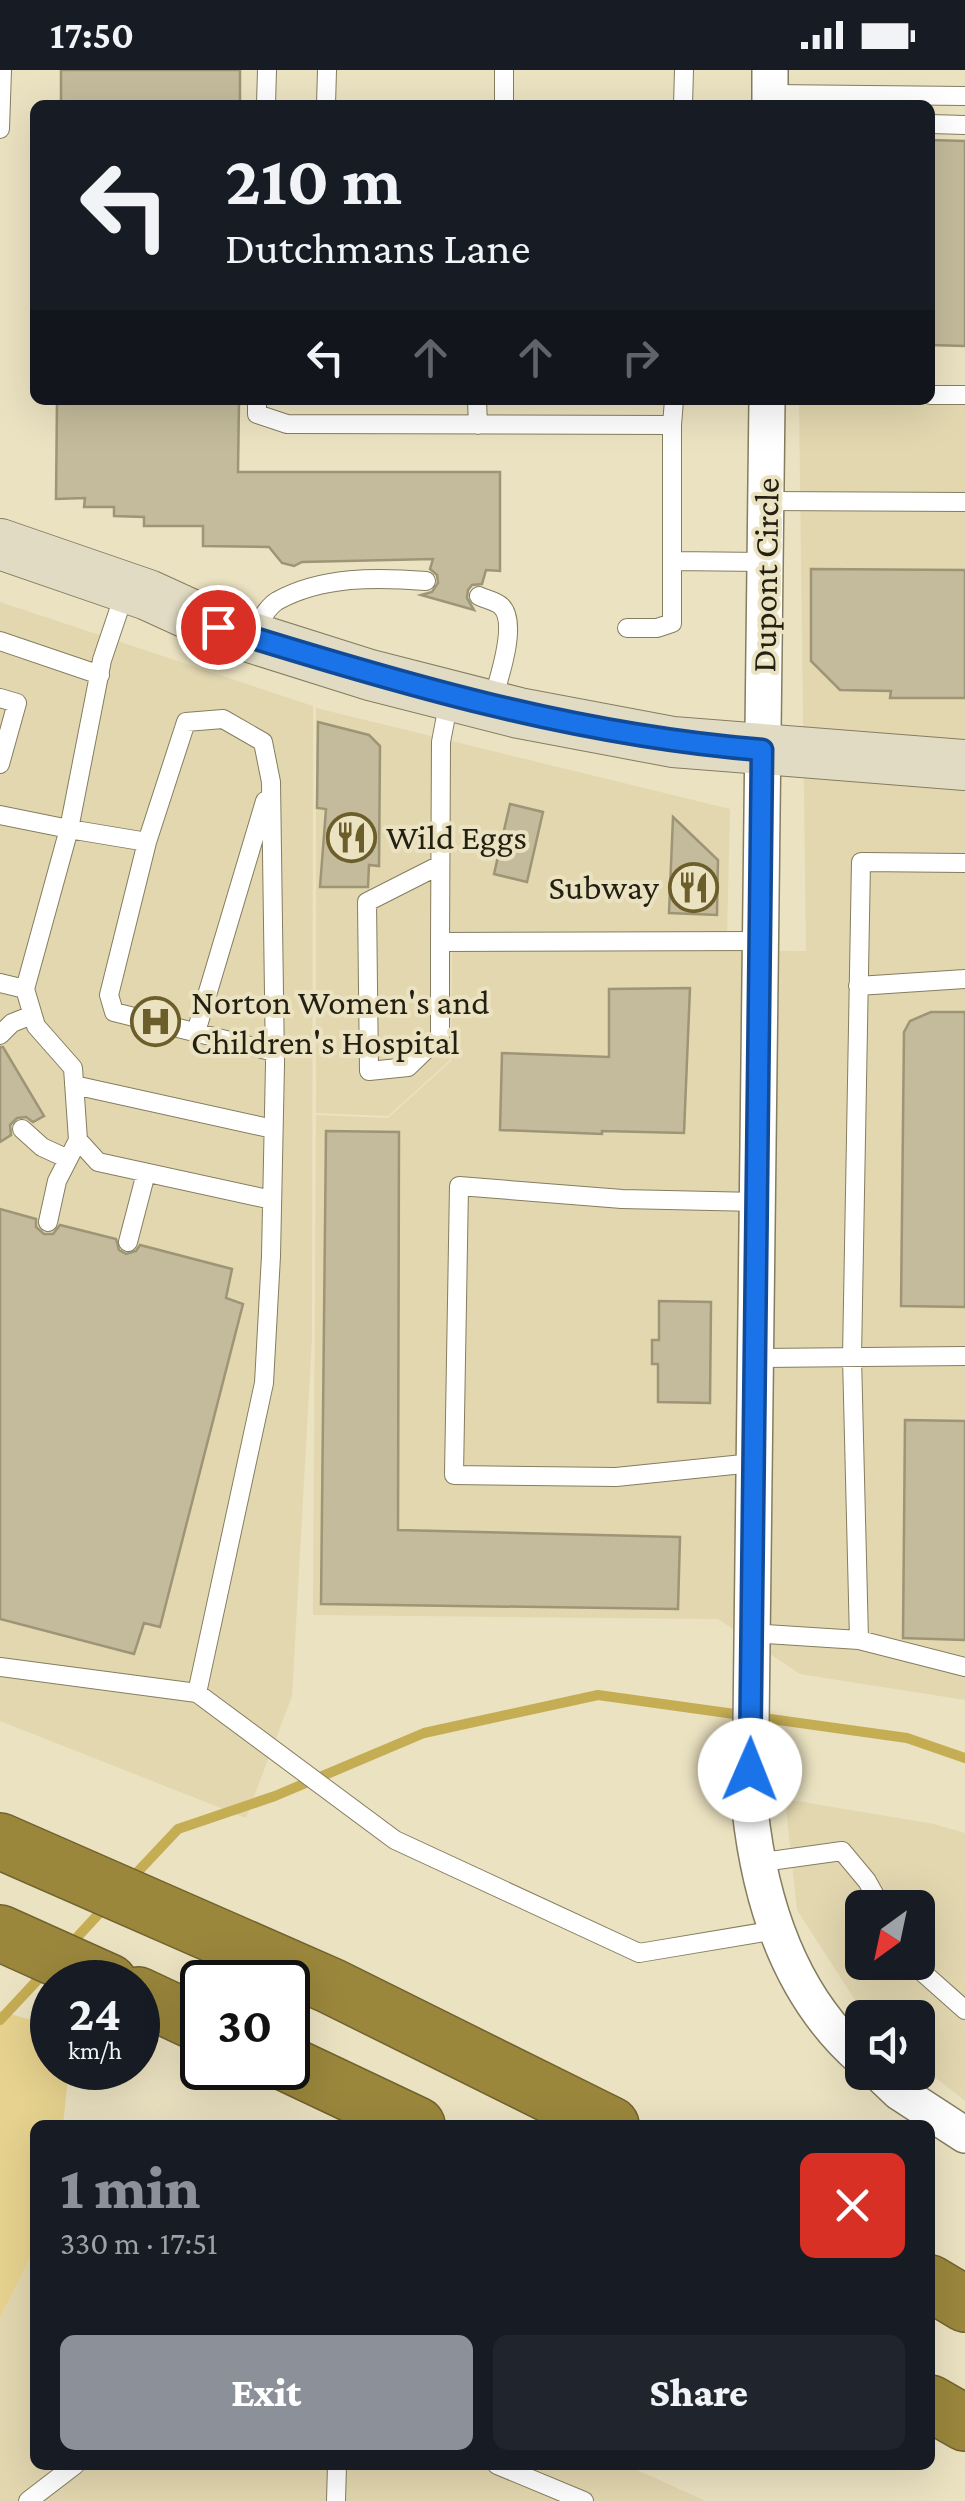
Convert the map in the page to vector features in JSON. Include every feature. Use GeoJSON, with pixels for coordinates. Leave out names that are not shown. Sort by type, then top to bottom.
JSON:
{"type":"FeatureCollection","features":[{"type":"Feature","properties":{"kind":"highway"},"geometry":{"type":"LineString","coordinates":[[11,1846],[331,1986],[601,2120]]}},
{"type":"Feature","properties":{"kind":"highway"},"geometry":{"type":"LineString","coordinates":[[0,1933],[59,1960]]}},
{"type":"Feature","properties":{"kind":"highway"},"geometry":{"type":"LineString","coordinates":[[310,2074],[406,2120]]}},
{"type":"Feature","properties":{"kind":"highway"},"geometry":{"type":"LineString","coordinates":[[935,2286],[965,2304]]}},
{"type":"Feature","properties":{"kind":"highway"},"geometry":{"type":"LineString","coordinates":[[935,2407],[965,2423]]}},
{"type":"Feature","properties":{"kind":"street","name":"Dupont Circle"},"geometry":{"type":"LineString","coordinates":[[766,405],[750,1770],[756,1863],[776,1930],[817,2007],[845,2039]]}},
{"type":"Feature","properties":{"kind":"street"},"geometry":{"type":"LineString","coordinates":[[0,544],[126,587],[218,627],[370,675],[470,700],[673,742],[965,766]]}},
{"type":"Feature","properties":{"kind":"street"},"geometry":{"type":"LineString","coordinates":[[897,2090],[965,2135]]}},
{"type":"Feature","properties":{"kind":"lane"},"geometry":{"type":"LineString","coordinates":[[0,129],[2,70]]}},
{"type":"Feature","properties":{"kind":"lane"},"geometry":{"type":"LineString","coordinates":[[266,100],[267,70]]}},
{"type":"Feature","properties":{"kind":"lane"},"geometry":{"type":"LineString","coordinates":[[326,70],[326,100]]}},
{"type":"Feature","properties":{"kind":"lane"},"geometry":{"type":"LineString","coordinates":[[504,70],[504,100]]}},
{"type":"Feature","properties":{"kind":"lane"},"geometry":{"type":"LineString","coordinates":[[684,70],[684,100]]}},
{"type":"Feature","properties":{"kind":"lane"},"geometry":{"type":"LineString","coordinates":[[770,90],[965,96]]}},
{"type":"Feature","properties":{"kind":"lane"},"geometry":{"type":"LineString","coordinates":[[935,124],[965,125]]}},
{"type":"Feature","properties":{"kind":"lane"},"geometry":{"type":"LineString","coordinates":[[935,395],[965,396]]}},
{"type":"Feature","properties":{"kind":"lane"},"geometry":{"type":"LineString","coordinates":[[257,405],[256,414],[287,424],[672,425]]}},
{"type":"Feature","properties":{"kind":"lane"},"geometry":{"type":"LineString","coordinates":[[477,405],[478,425]]}},
{"type":"Feature","properties":{"kind":"lane"},"geometry":{"type":"LineString","coordinates":[[627,628],[658,628],[672,623],[674,405]]}},
{"type":"Feature","properties":{"kind":"lane"},"geometry":{"type":"LineString","coordinates":[[766,501],[965,502]]}},
{"type":"Feature","properties":{"kind":"lane"},"geometry":{"type":"LineString","coordinates":[[673,561],[765,562]]}},
{"type":"Feature","properties":{"kind":"lane"},"geometry":{"type":"LineString","coordinates":[[248,636],[275,602],[332,582],[387,578],[426,581]]}},
{"type":"Feature","properties":{"kind":"lane"},"geometry":{"type":"LineString","coordinates":[[48,1222],[57,1181],[78,1140],[73,1068],[36,1026],[26,990],[69,830],[100,674],[126,587]]}},
{"type":"Feature","properties":{"kind":"lane"},"geometry":{"type":"LineString","coordinates":[[440,865],[367,902],[369,1071],[408,1067],[440,1036],[441,742],[506,655],[508,617],[500,605],[479,596]]}},
{"type":"Feature","properties":{"kind":"lane"},"geometry":{"type":"LineString","coordinates":[[0,641],[100,674]]}},
{"type":"Feature","properties":{"kind":"lane"},"geometry":{"type":"LineString","coordinates":[[0,698],[17,703],[0,764]]}},
{"type":"Feature","properties":{"kind":"lane"},"geometry":{"type":"LineString","coordinates":[[197,1692],[264,1383],[273,1129],[274,1052],[272,782],[263,742],[223,719],[186,722],[147,842],[109,995],[114,1012],[274,1052]]}},
{"type":"Feature","properties":{"kind":"lane"},"geometry":{"type":"LineString","coordinates":[[196,1032],[272,782]]}},
{"type":"Feature","properties":{"kind":"lane"},"geometry":{"type":"LineString","coordinates":[[0,815],[147,842]]}},
{"type":"Feature","properties":{"kind":"lane"},"geometry":{"type":"LineString","coordinates":[[859,1640],[852,1357],[861,862],[965,862]]}},
{"type":"Feature","properties":{"kind":"lane"},"geometry":{"type":"LineString","coordinates":[[440,942],[762,940]]}},
{"type":"Feature","properties":{"kind":"lane"},"geometry":{"type":"LineString","coordinates":[[858,986],[965,979]]}},
{"type":"Feature","properties":{"kind":"lane"},"geometry":{"type":"LineString","coordinates":[[0,983],[26,990]]}},
{"type":"Feature","properties":{"kind":"lane"},"geometry":{"type":"LineString","coordinates":[[0,1035],[12,1023],[32,1014]]}},
{"type":"Feature","properties":{"kind":"lane"},"geometry":{"type":"LineString","coordinates":[[74,1085],[273,1129]]}},
{"type":"Feature","properties":{"kind":"lane"},"geometry":{"type":"LineString","coordinates":[[22,1129],[42,1147],[68,1159]]}},
{"type":"Feature","properties":{"kind":"lane"},"geometry":{"type":"LineString","coordinates":[[78,1140],[98,1162],[272,1200]]}},
{"type":"Feature","properties":{"kind":"lane"},"geometry":{"type":"LineString","coordinates":[[128,1242],[146,1172]]}},
{"type":"Feature","properties":{"kind":"lane"},"geometry":{"type":"LineString","coordinates":[[753,1463],[616,1477],[454,1475],[458,1186],[622,1198],[757,1202]]}},
{"type":"Feature","properties":{"kind":"lane"},"geometry":{"type":"LineString","coordinates":[[754,1358],[965,1356]]}},
{"type":"Feature","properties":{"kind":"lane"},"geometry":{"type":"LineString","coordinates":[[751,1632],[859,1640],[965,1667]]}},
{"type":"Feature","properties":{"kind":"lane"},"geometry":{"type":"LineString","coordinates":[[0,1668],[197,1692],[395,1840],[640,1953],[776,1930]]}},
{"type":"Feature","properties":{"kind":"lane"},"geometry":{"type":"LineString","coordinates":[[756,1863],[842,1851],[872,1890]]}},
{"type":"Feature","properties":{"kind":"lane"},"geometry":{"type":"LineString","coordinates":[[931,1980],[965,2010]]}},
{"type":"Feature","properties":{"kind":"lane"},"geometry":{"type":"LineString","coordinates":[[28,2501],[68,2470]]}},
{"type":"Feature","properties":{"kind":"lane"},"geometry":{"type":"LineString","coordinates":[[336,2501],[337,2470]]}},
{"type":"Feature","properties":{"kind":"lane"},"geometry":{"type":"LineString","coordinates":[[509,2470],[584,2501]]}},
{"type":"Feature","properties":{"kind":"shaded area"},"geometry":{"type":"Polygon","coordinates":[[[935,386],[965,386],[965,1700],[800,1674],[718,1619],[313,1615],[316,1115],[388,1118],[451,1061],[452,949],[806,951],[799,405],[935,405],[935,386]]]}},
{"type":"Feature","properties":{"kind":"shaded area","name":"Norton Women's and Children's Hospital"},"geometry":{"type":"Polygon","coordinates":[[[0,602],[313,706],[312,1338],[292,1696],[246,1818],[0,1721],[0,602]]]}},
{"type":"Feature","properties":{"kind":"shaded area"},"geometry":{"type":"Polygon","coordinates":[[[316,708],[730,809],[727,937],[451,939],[450,1060],[388,1116],[316,1113],[316,708]]]}},
{"type":"Feature","properties":{"kind":"shaded area"},"geometry":{"type":"Polygon","coordinates":[[[785,1799],[934,1824],[965,1833],[965,2101],[935,2077],[935,2000],[855,2000],[797,1910],[785,1799]]]}},
{"type":"Feature","properties":{"kind":"shaded area"},"geometry":{"type":"Polygon","coordinates":[[[0,2011],[30,2020],[30,2090],[67,2090],[64,2120],[30,2120],[30,2258],[0,2318],[0,2011]]]}},
{"type":"Feature","properties":{"kind":"shaded area"},"geometry":{"type":"Polygon","coordinates":[[[30,2258],[30,2470],[637,2470],[706,2501],[0,2501],[0,2318],[30,2258]]]}},
{"type":"Feature","properties":{"kind":"building"},"geometry":{"type":"Polygon","coordinates":[[[61,70],[240,70],[240,100],[61,100],[61,70]]]}},
{"type":"Feature","properties":{"kind":"building"},"geometry":{"type":"Polygon","coordinates":[[[935,140],[965,141],[965,346],[935,345],[935,140]]]}},
{"type":"Feature","properties":{"kind":"building"},"geometry":{"type":"Polygon","coordinates":[[[57,405],[239,405],[238,472],[500,472],[500,571],[486,570],[482,584],[472,585],[468,590],[467,598],[474,610],[421,595],[432,592],[438,583],[437,575],[430,569],[433,559],[302,562],[294,566],[282,563],[269,547],[203,546],[203,526],[144,526],[144,517],[114,516],[114,507],[84,507],[85,498],[56,499],[57,405]]]}},
{"type":"Feature","properties":{"kind":"building"},"geometry":{"type":"Polygon","coordinates":[[[811,569],[965,570],[965,698],[890,698],[891,691],[840,690],[811,661],[811,569]]]}},
{"type":"Feature","properties":{"kind":"building","name":"Wild Eggs"},"geometry":{"type":"Polygon","coordinates":[[[318,722],[369,735],[380,746],[379,866],[369,865],[368,887],[320,887],[326,809],[317,808],[318,722]]]}},
{"type":"Feature","properties":{"kind":"building"},"geometry":{"type":"Polygon","coordinates":[[[510,804],[543,812],[527,882],[494,874],[510,804]]]}},
{"type":"Feature","properties":{"kind":"building","name":"Subway"},"geometry":{"type":"Polygon","coordinates":[[[673,817],[718,860],[717,915],[669,913],[673,817]]]}},
{"type":"Feature","properties":{"kind":"building"},"geometry":{"type":"Polygon","coordinates":[[[690,988],[684,1133],[500,1130],[502,1053],[609,1057],[609,989],[690,988]]]}},
{"type":"Feature","properties":{"kind":"building"},"geometry":{"type":"Polygon","coordinates":[[[931,1012],[965,1012],[965,1307],[901,1306],[904,1032],[910,1021],[931,1012]]]}},
{"type":"Feature","properties":{"kind":"building"},"geometry":{"type":"Polygon","coordinates":[[[0,1047],[44,1116],[33,1122],[26,1117],[17,1118],[10,1125],[11,1135],[0,1142],[0,1047]]]}},
{"type":"Feature","properties":{"kind":"building"},"geometry":{"type":"Polygon","coordinates":[[[326,1131],[399,1132],[398,1530],[680,1537],[678,1609],[321,1604],[326,1131]]]}},
{"type":"Feature","properties":{"kind":"building"},"geometry":{"type":"Polygon","coordinates":[[[0,1209],[36,1219],[36,1227],[44,1234],[53,1234],[60,1225],[116,1239],[119,1250],[126,1254],[140,1245],[232,1269],[226,1298],[243,1304],[160,1627],[144,1623],[134,1654],[0,1619],[0,1209]]]}},
{"type":"Feature","properties":{"kind":"building"},"geometry":{"type":"Polygon","coordinates":[[[659,1301],[711,1302],[710,1403],[658,1402],[658,1364],[652,1364],[652,1340],[659,1340],[659,1301]]]}},
{"type":"Feature","properties":{"kind":"building"},"geometry":{"type":"Polygon","coordinates":[[[905,1420],[965,1421],[965,1640],[903,1638],[905,1420]]]}},
{"type":"Feature","properties":{"kind":"waterway"},"geometry":{"type":"LineString","coordinates":[[130,1880],[178,1829],[275,1796],[424,1733],[598,1695],[907,1738],[965,1758]]}},
{"type":"Feature","properties":{"kind":"waterway"},"geometry":{"type":"LineString","coordinates":[[69,1946],[105,1907]]}},
{"type":"Feature","properties":{"kind":"waterway"},"geometry":{"type":"LineString","coordinates":[[0,2020],[30,1988]]}},
{"type":"Feature","properties":{"kind":"place","name":"Wild Eggs"},"geometry":{"type":"Point","coordinates":[351,837]}},
{"type":"Feature","properties":{"kind":"place","name":"Subway"},"geometry":{"type":"Point","coordinates":[694,887]}},
{"type":"Feature","properties":{"kind":"place","name":"Norton Women's and Children's Hospital"},"geometry":{"type":"Point","coordinates":[156,1022]}},
{"type":"Feature","properties":{"kind":"route"},"geometry":{"type":"LineString","coordinates":[[218,627],[370,675],[519,713],[673,742],[762,750],[750,1770]]}}]}
